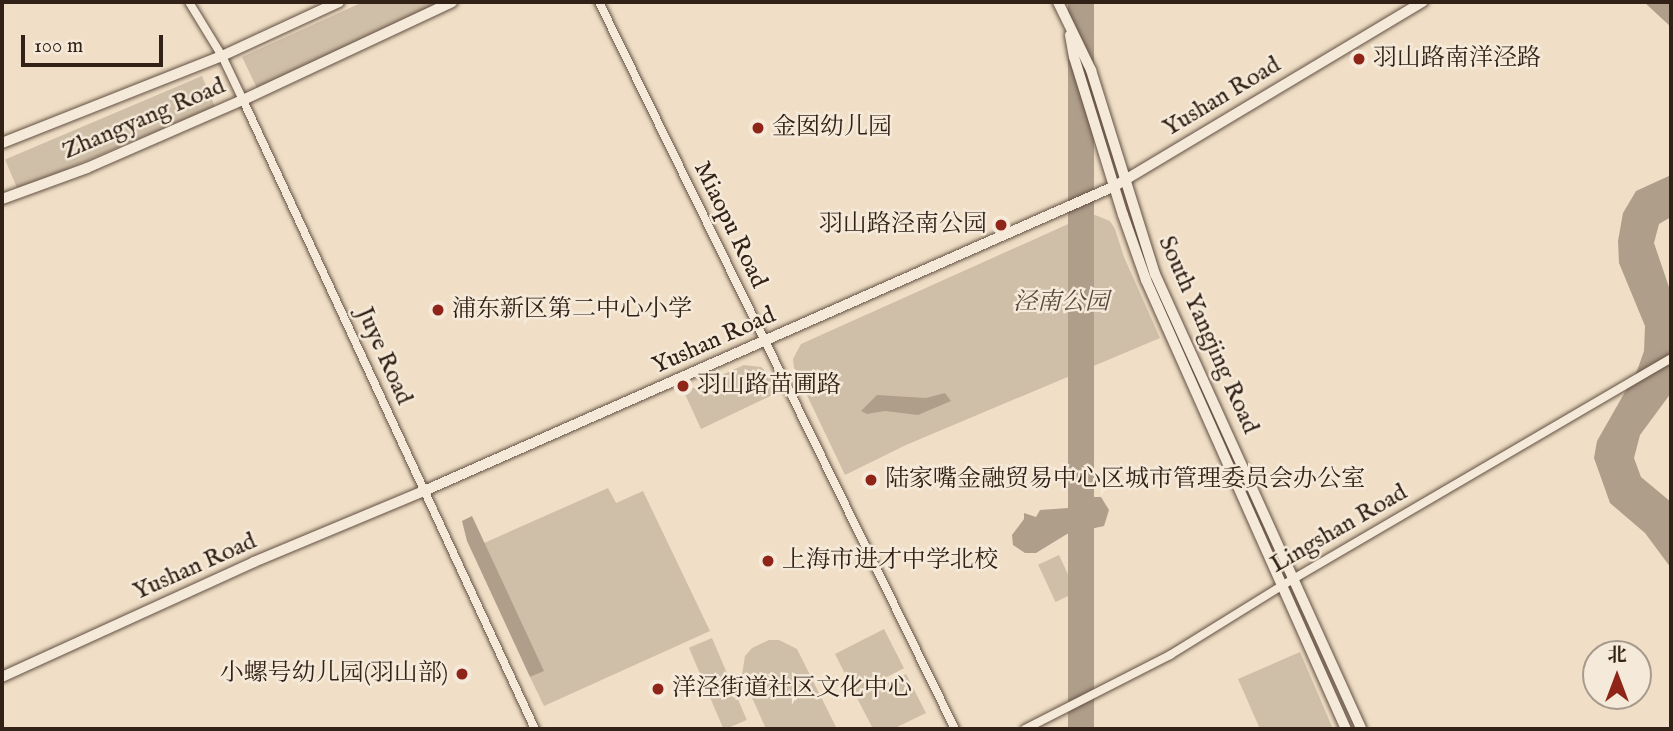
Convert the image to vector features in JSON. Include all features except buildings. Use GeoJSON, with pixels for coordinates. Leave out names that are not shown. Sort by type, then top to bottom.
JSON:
{"type":"FeatureCollection","features":[{"type":"Feature","properties":{"kind":"main road","name":"Zhangyang Road"},"geometry":{"type":"LineString","coordinates":[[2,143],[222,56],[339,2]]}},
{"type":"Feature","properties":{"kind":"main road","name":"Zhangyang Road"},"geometry":{"type":"LineString","coordinates":[[2,199],[87,167],[243,100],[452,2]]}},
{"type":"Feature","properties":{"kind":"main road","name":"South Yangjing Road"},"geometry":{"type":"LineString","coordinates":[[1059,2],[1069,29],[1074,57],[1155,274],[1361,729]]}},
{"type":"Feature","properties":{"kind":"main road","name":"Yushan Road"},"geometry":{"type":"LineString","coordinates":[[2,677],[254,562],[425,491],[1120,183],[1423,2]]}},
{"type":"Feature","properties":{"kind":"main road","name":"South Yangjing Road"},"geometry":{"type":"LineString","coordinates":[[1120,183],[1146,281],[1346,729]]}},
{"type":"Feature","properties":{"kind":"street","name":"Juye Road"},"geometry":{"type":"LineString","coordinates":[[190,2],[222,56],[243,100],[535,729]]}},
{"type":"Feature","properties":{"kind":"street","name":"Miaopu Road"},"geometry":{"type":"LineString","coordinates":[[599,2],[956,729]]}},
{"type":"Feature","properties":{"kind":"street","name":"Lingshan Road"},"geometry":{"type":"LineString","coordinates":[[1025,729],[1134,675],[1294,578],[1671,358]]}},
{"type":"Feature","properties":{"kind":"green space"},"geometry":{"type":"Polygon","coordinates":[[[363,2],[447,2],[257,88],[242,57],[363,2]]]}},
{"type":"Feature","properties":{"kind":"green space"},"geometry":{"type":"Polygon","coordinates":[[[202,76],[215,106],[18,190],[5,160],[202,76]]]}},
{"type":"Feature","properties":{"kind":"green space","name":"泾南公园"},"geometry":{"type":"Polygon","coordinates":[[[1095,215],[1110,221],[1115,229],[1124,257],[1160,338],[906,445],[845,475],[794,368],[793,359],[801,344],[1086,216],[1095,215]]]}},
{"type":"Feature","properties":{"kind":"green space"},"geometry":{"type":"Polygon","coordinates":[[[744,365],[761,367],[768,373],[779,392],[701,429],[684,392],[744,365]]]}},
{"type":"Feature","properties":{"kind":"green space"},"geometry":{"type":"Polygon","coordinates":[[[608,488],[616,503],[643,491],[710,631],[544,706],[530,677],[543,670],[484,543],[608,488]]]}},
{"type":"Feature","properties":{"kind":"green space"},"geometry":{"type":"Polygon","coordinates":[[[1059,555],[1076,592],[1055,602],[1038,565],[1059,555]]]}},
{"type":"Feature","properties":{"kind":"green space"},"geometry":{"type":"Polygon","coordinates":[[[884,629],[904,668],[855,693],[835,654],[884,629]]]}},
{"type":"Feature","properties":{"kind":"green space"},"geometry":{"type":"Polygon","coordinates":[[[712,638],[747,720],[723,729],[689,648],[712,638]]]}},
{"type":"Feature","properties":{"kind":"green space"},"geometry":{"type":"Polygon","coordinates":[[[769,640],[779,640],[797,649],[837,729],[766,729],[742,675],[745,656],[752,648],[769,640]]]}},
{"type":"Feature","properties":{"kind":"green space"},"geometry":{"type":"Polygon","coordinates":[[[1300,652],[1333,729],[1260,729],[1238,679],[1300,652]]]}},
{"type":"Feature","properties":{"kind":"green space"},"geometry":{"type":"Polygon","coordinates":[[[906,674],[926,713],[893,729],[873,729],[857,698],[906,674]]]}},
{"type":"Feature","properties":{"kind":"shaded area"},"geometry":{"type":"Polygon","coordinates":[[[1068,2],[1094,2],[1094,729],[1068,729],[1068,2]]]}},
{"type":"Feature","properties":{"kind":"shaded area"},"geometry":{"type":"Polygon","coordinates":[[[1644,2],[1671,2],[1671,27],[1644,2]]]}},
{"type":"Feature","properties":{"kind":"shaded area"},"geometry":{"type":"Polygon","coordinates":[[[1671,175],[1671,217],[1659,224],[1654,243],[1671,293],[1671,393],[1640,435],[1634,458],[1641,477],[1671,502],[1671,568],[1645,533],[1610,503],[1594,458],[1597,441],[1637,371],[1644,351],[1645,326],[1619,263],[1618,241],[1623,213],[1636,191],[1671,175]]]}},
{"type":"Feature","properties":{"kind":"shaded area"},"geometry":{"type":"Polygon","coordinates":[[[945,393],[951,401],[918,415],[885,411],[867,414],[861,411],[877,395],[926,398],[945,393]]]}},
{"type":"Feature","properties":{"kind":"shaded area"},"geometry":{"type":"Polygon","coordinates":[[[1081,497],[1101,497],[1109,510],[1104,526],[1067,534],[1036,553],[1025,553],[1013,545],[1012,535],[1024,519],[1024,513],[1036,517],[1040,510],[1082,507],[1084,503],[1080,503],[1081,497]]]}},
{"type":"Feature","properties":{"kind":"shaded area"},"geometry":{"type":"Polygon","coordinates":[[[472,516],[544,671],[530,677],[467,541],[462,521],[472,516]]]}},
{"type":"Feature","properties":{"kind":"place","name":"羽山路南洋泾路"},"geometry":{"type":"Point","coordinates":[1359,59]}},
{"type":"Feature","properties":{"kind":"place","name":"金囡幼儿园"},"geometry":{"type":"Point","coordinates":[758,128]}},
{"type":"Feature","properties":{"kind":"place","name":"羽山路泾南公园"},"geometry":{"type":"Point","coordinates":[1001,225]}},
{"type":"Feature","properties":{"kind":"place","name":"浦东新区第二中心小学"},"geometry":{"type":"Point","coordinates":[438,310]}},
{"type":"Feature","properties":{"kind":"place","name":"羽山路苗圃路"},"geometry":{"type":"Point","coordinates":[683,386]}},
{"type":"Feature","properties":{"kind":"place","name":"陆家嘴金融贸易中心区城市管理委员会办公室"},"geometry":{"type":"Point","coordinates":[871,480]}},
{"type":"Feature","properties":{"kind":"place","name":"上海市进才中学北校"},"geometry":{"type":"Point","coordinates":[768,561]}},
{"type":"Feature","properties":{"kind":"place","name":"小螺号幼儿园(羽山部)"},"geometry":{"type":"Point","coordinates":[462,674]}},
{"type":"Feature","properties":{"kind":"place","name":"洋泾街道社区文化中心"},"geometry":{"type":"Point","coordinates":[658,689]}}]}
